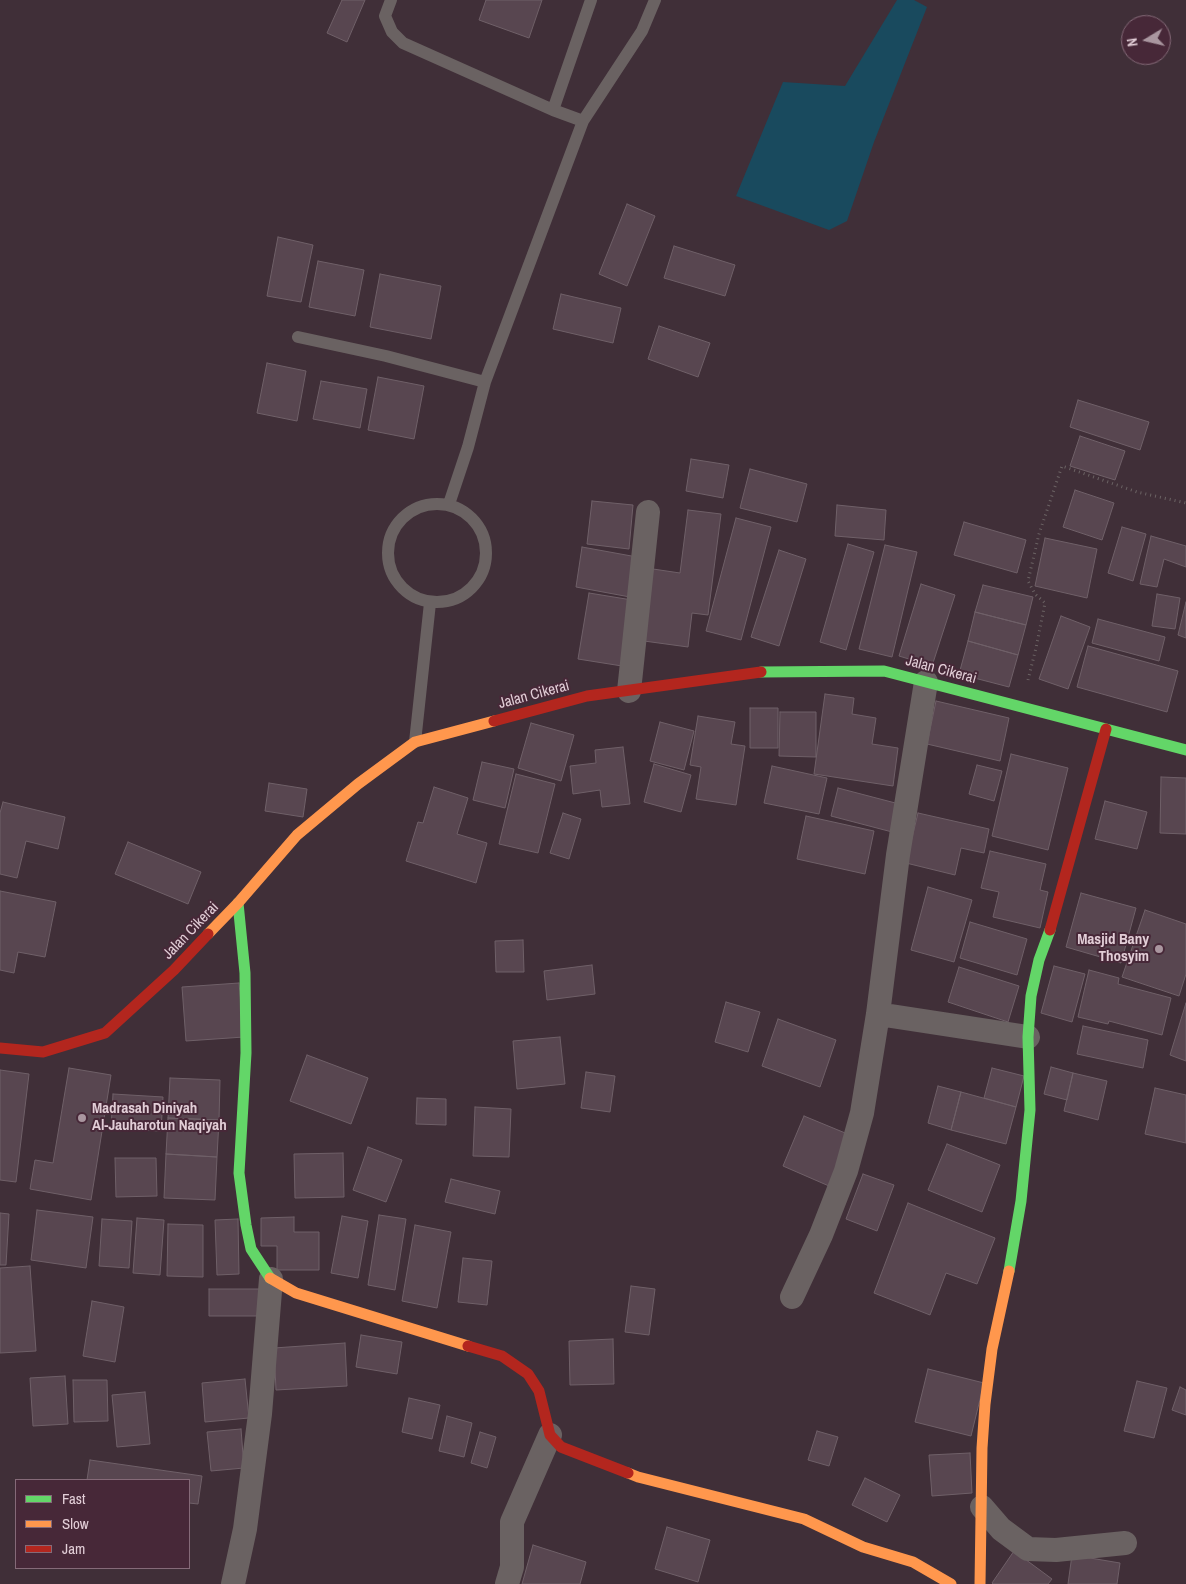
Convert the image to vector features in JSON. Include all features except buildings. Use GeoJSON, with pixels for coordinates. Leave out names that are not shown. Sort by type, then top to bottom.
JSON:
{"type":"FeatureCollection","features":[{"type":"Feature","properties":{"kind":"street"},"geometry":{"type":"LineString","coordinates":[[628,690],[648,512]]}},
{"type":"Feature","properties":{"kind":"street","name":"Jalan Cikerai"},"geometry":{"type":"LineString","coordinates":[[0,1048],[43,1052],[105,1033],[174,970],[238,903],[297,835],[358,784],[415,742],[586,696],[764,672],[884,671],[1186,750]]}},
{"type":"Feature","properties":{"kind":"street"},"geometry":{"type":"LineString","coordinates":[[792,1297],[821,1235],[846,1171],[862,1113],[878,1014],[898,855],[926,682]]}},
{"type":"Feature","properties":{"kind":"street"},"geometry":{"type":"LineString","coordinates":[[980,1584],[984,1404],[992,1349],[1007,1281],[1021,1201],[1030,1110],[1028,1037],[1031,996],[1039,960],[1055,915],[1106,729]]}},
{"type":"Feature","properties":{"kind":"street"},"geometry":{"type":"LineString","coordinates":[[238,903],[245,973],[246,1054],[239,1173],[251,1249],[271,1279],[296,1293],[502,1356],[528,1374],[539,1391],[550,1435],[561,1447],[638,1477],[804,1520],[864,1547],[913,1562],[951,1584]]}},
{"type":"Feature","properties":{"kind":"street"},"geometry":{"type":"LineString","coordinates":[[878,1014],[1028,1037]]}},
{"type":"Feature","properties":{"kind":"street"},"geometry":{"type":"LineString","coordinates":[[233,1584],[245,1529],[258,1423],[271,1279]]}},
{"type":"Feature","properties":{"kind":"street"},"geometry":{"type":"LineString","coordinates":[[508,1584],[512,1567],[512,1522],[550,1435]]}},
{"type":"Feature","properties":{"kind":"street"},"geometry":{"type":"LineString","coordinates":[[982,1507],[1000,1529],[1028,1549],[1056,1550],[1125,1543]]}},
{"type":"Feature","properties":{"kind":"lane"},"geometry":{"type":"LineString","coordinates":[[391,0],[385,16],[392,32],[403,44],[553,110],[583,121]]}},
{"type":"Feature","properties":{"kind":"lane"},"geometry":{"type":"LineString","coordinates":[[553,110],[591,0]]}},
{"type":"Feature","properties":{"kind":"lane"},"geometry":{"type":"LineString","coordinates":[[449,504],[468,447],[484,382],[583,121],[642,32],[655,0]]}},
{"type":"Feature","properties":{"kind":"lane"},"geometry":{"type":"LineString","coordinates":[[298,337],[386,356],[484,382]]}},
{"type":"Feature","properties":{"kind":"lane"},"geometry":{"type":"LineString","coordinates":[[427,504],[449,504],[469,514],[482,531],[488,552],[483,574],[470,591],[451,601],[430,603],[409,594],[393,577],[387,554],[392,532],[406,514],[427,504]]}},
{"type":"Feature","properties":{"kind":"lane"},"geometry":{"type":"LineString","coordinates":[[415,742],[430,603]]}},
{"type":"Feature","properties":{"kind":"path"},"geometry":{"type":"LineString","coordinates":[[1021,707],[1045,603],[1034,594],[1028,581],[1039,534],[1062,466],[1137,492],[1186,503]]}},
{"type":"Feature","properties":{"kind":"water"},"geometry":{"type":"Polygon","coordinates":[[[897,0],[914,0],[927,7],[874,142],[847,221],[829,230],[736,196],[783,82],[845,86],[897,0]]]}},
{"type":"Feature","properties":{"kind":"traffic: fast"},"geometry":{"type":"LineString","coordinates":[[761,672],[884,671],[1186,750]]}},
{"type":"Feature","properties":{"kind":"traffic: fast"},"geometry":{"type":"LineString","coordinates":[[238,903],[245,973],[246,1053],[239,1173],[251,1249],[270,1278]]}},
{"type":"Feature","properties":{"kind":"traffic: fast"},"geometry":{"type":"LineString","coordinates":[[1009,1271],[1021,1201],[1030,1110],[1028,1037],[1031,996],[1039,960],[1050,930]]}},
{"type":"Feature","properties":{"kind":"traffic: slow"},"geometry":{"type":"LineString","coordinates":[[208,934],[238,903],[297,835],[358,784],[415,742],[494,721]]}},
{"type":"Feature","properties":{"kind":"traffic: slow"},"geometry":{"type":"LineString","coordinates":[[980,1584],[982,1448],[985,1404],[992,1349],[1009,1271]]}},
{"type":"Feature","properties":{"kind":"traffic: slow"},"geometry":{"type":"LineString","coordinates":[[270,1278],[296,1293],[468,1346]]}},
{"type":"Feature","properties":{"kind":"traffic: slow"},"geometry":{"type":"LineString","coordinates":[[628,1473],[804,1519],[863,1547],[913,1562],[951,1584]]}},
{"type":"Feature","properties":{"kind":"traffic: jam"},"geometry":{"type":"LineString","coordinates":[[494,721],[587,696],[761,672]]}},
{"type":"Feature","properties":{"kind":"traffic: jam"},"geometry":{"type":"LineString","coordinates":[[1050,930],[1106,729]]}},
{"type":"Feature","properties":{"kind":"traffic: jam"},"geometry":{"type":"LineString","coordinates":[[0,1048],[43,1052],[105,1033],[174,970],[208,934]]}},
{"type":"Feature","properties":{"kind":"traffic: jam"},"geometry":{"type":"LineString","coordinates":[[468,1346],[502,1356],[528,1374],[539,1391],[550,1435],[561,1447],[628,1473]]}},
{"type":"Feature","properties":{"kind":"place","name":"Masjid Bany Thosyim"},"geometry":{"type":"Point","coordinates":[1159,949]}},
{"type":"Feature","properties":{"kind":"place","name":"Madrasah Diniyah Al-Jauharotun Naqiyah"},"geometry":{"type":"Point","coordinates":[82,1118]}}]}
